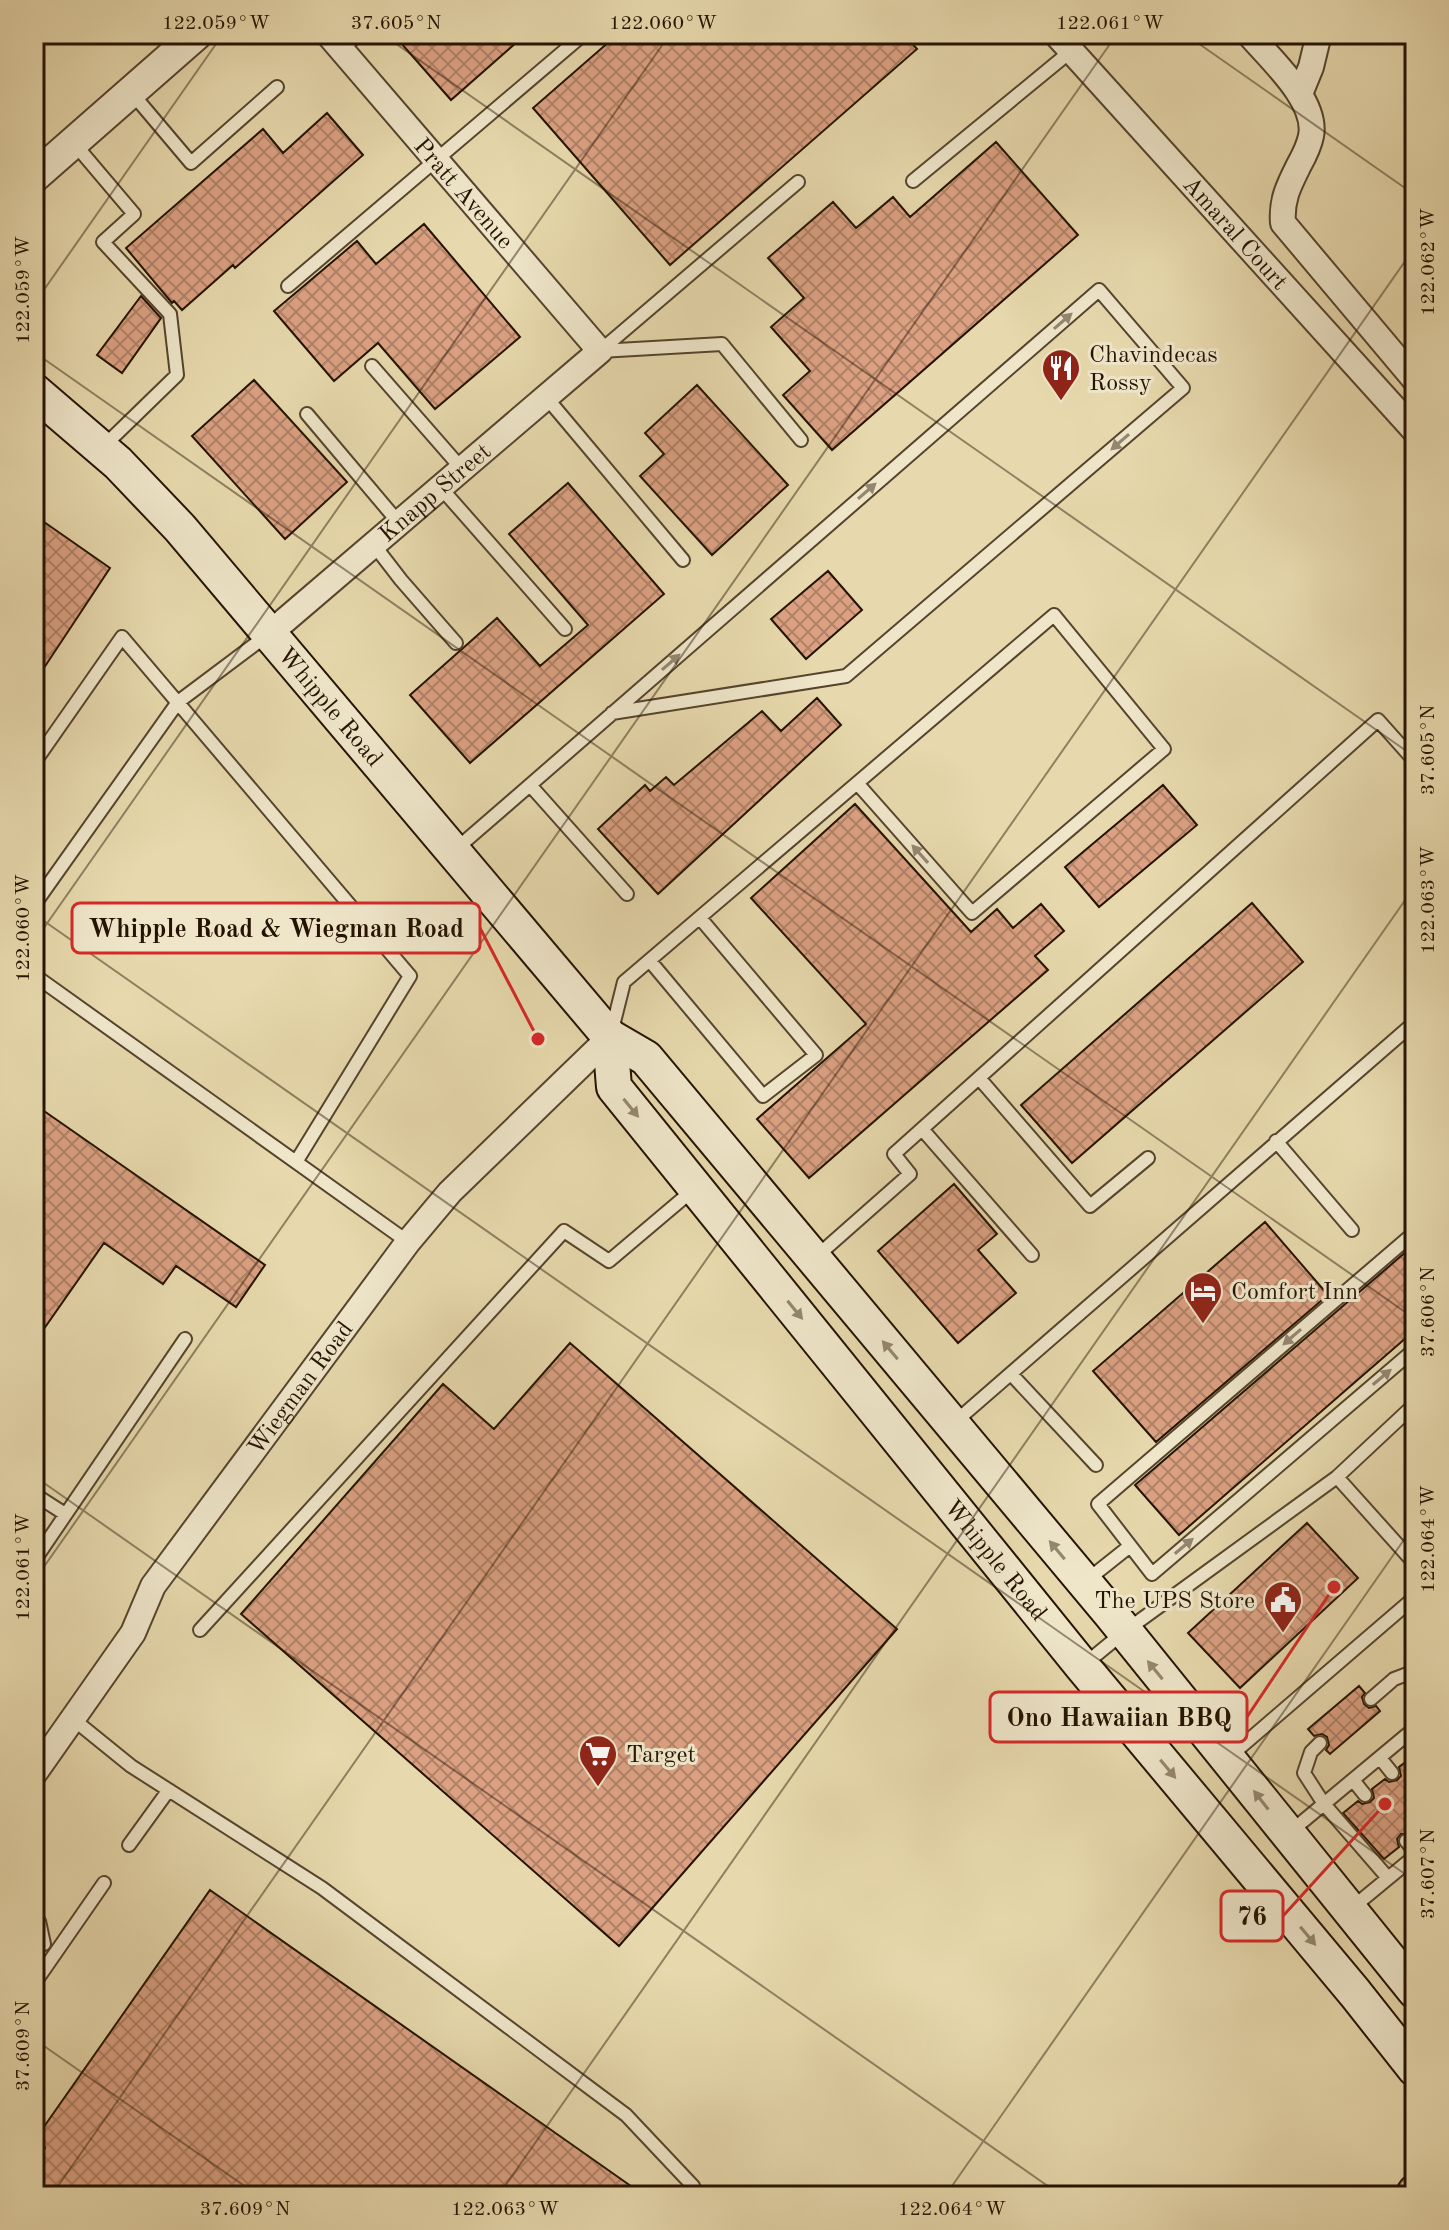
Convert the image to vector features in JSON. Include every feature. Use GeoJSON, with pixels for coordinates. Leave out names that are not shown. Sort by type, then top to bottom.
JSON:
{"type":"FeatureCollection","features":[{"type":"Feature","properties":{"kind":"main road","name":"Whipple Road"},"geometry":{"type":"LineString","coordinates":[[34,391],[102,449],[180,528],[610,1037],[646,1058],[1084,1583],[1415,1991]]}},
{"type":"Feature","properties":{"kind":"main road","name":"Whipple Road"},"geometry":{"type":"LineString","coordinates":[[610,1037],[614,1087],[1082,1666],[1415,2069]]}},
{"type":"Feature","properties":{"kind":"street"},"geometry":{"type":"LineString","coordinates":[[38,165],[73,142],[197,34]]}},
{"type":"Feature","properties":{"kind":"street"},"geometry":{"type":"LineString","coordinates":[[1249,34],[1300,94],[1310,113],[1312,134],[1286,192],[1282,207],[1283,223],[1415,380]]}},
{"type":"Feature","properties":{"kind":"street"},"geometry":{"type":"LineString","coordinates":[[1300,94],[1319,34]]}},
{"type":"Feature","properties":{"kind":"street","name":"Pratt Avenue"},"geometry":{"type":"LineString","coordinates":[[342,39],[436,161],[600,351]]}},
{"type":"Feature","properties":{"kind":"street","name":"Amaral Court"},"geometry":{"type":"LineString","coordinates":[[1064,42],[1415,431]]}},
{"type":"Feature","properties":{"kind":"street","name":"Knapp Street"},"geometry":{"type":"LineString","coordinates":[[269,634],[600,351]]}},
{"type":"Feature","properties":{"kind":"street","name":"Wiegman Road"},"geometry":{"type":"LineString","coordinates":[[34,1774],[133,1633],[153,1586],[408,1242],[450,1192],[610,1037]]}},
{"type":"Feature","properties":{"kind":"lane"},"geometry":{"type":"LineString","coordinates":[[288,286],[584,34]]}},
{"type":"Feature","properties":{"kind":"lane"},"geometry":{"type":"LineString","coordinates":[[913,181],[1064,42]]}},
{"type":"Feature","properties":{"kind":"lane"},"geometry":{"type":"LineString","coordinates":[[131,92],[191,163],[277,87]]}},
{"type":"Feature","properties":{"kind":"lane"},"geometry":{"type":"LineString","coordinates":[[73,142],[134,214],[103,242],[170,314],[177,375],[102,449]]}},
{"type":"Feature","properties":{"kind":"lane"},"geometry":{"type":"LineString","coordinates":[[600,351],[798,182]]}},
{"type":"Feature","properties":{"kind":"lane"},"geometry":{"type":"LineString","coordinates":[[453,852],[612,713],[1099,290],[1183,388],[846,676],[612,713]]}},
{"type":"Feature","properties":{"kind":"lane"},"geometry":{"type":"LineString","coordinates":[[600,351],[722,344],[801,440]]}},
{"type":"Feature","properties":{"kind":"lane"},"geometry":{"type":"LineString","coordinates":[[372,366],[462,469]]}},
{"type":"Feature","properties":{"kind":"lane"},"geometry":{"type":"LineString","coordinates":[[546,397],[683,560]]}},
{"type":"Feature","properties":{"kind":"lane"},"geometry":{"type":"LineString","coordinates":[[307,414],[399,523]]}},
{"type":"Feature","properties":{"kind":"lane"},"geometry":{"type":"LineString","coordinates":[[441,488],[565,629]]}},
{"type":"Feature","properties":{"kind":"lane"},"geometry":{"type":"LineString","coordinates":[[374,545],[456,643]]}},
{"type":"Feature","properties":{"kind":"lane"},"geometry":{"type":"LineString","coordinates":[[610,1037],[624,982],[650,961],[857,783],[1054,615],[1164,749],[972,913],[857,783]]}},
{"type":"Feature","properties":{"kind":"lane"},"geometry":{"type":"LineString","coordinates":[[35,904],[178,702],[269,634]]}},
{"type":"Feature","properties":{"kind":"lane"},"geometry":{"type":"LineString","coordinates":[[34,763],[122,637],[410,976],[296,1162]]}},
{"type":"Feature","properties":{"kind":"lane"},"geometry":{"type":"LineString","coordinates":[[813,1259],[910,1174],[894,1154],[1378,720],[1411,757],[1415,754]]}},
{"type":"Feature","properties":{"kind":"lane"},"geometry":{"type":"LineString","coordinates":[[530,785],[627,894]]}},
{"type":"Feature","properties":{"kind":"lane"},"geometry":{"type":"LineString","coordinates":[[650,961],[763,1096],[816,1055],[700,918]]}},
{"type":"Feature","properties":{"kind":"lane"},"geometry":{"type":"LineString","coordinates":[[34,975],[408,1242]]}},
{"type":"Feature","properties":{"kind":"lane"},"geometry":{"type":"LineString","coordinates":[[952,1424],[1415,1022]]}},
{"type":"Feature","properties":{"kind":"lane"},"geometry":{"type":"LineString","coordinates":[[979,1078],[1090,1206],[1148,1158]]}},
{"type":"Feature","properties":{"kind":"lane"},"geometry":{"type":"LineString","coordinates":[[922,1129],[1032,1255]]}},
{"type":"Feature","properties":{"kind":"lane"},"geometry":{"type":"LineString","coordinates":[[1276,1141],[1352,1230]]}},
{"type":"Feature","properties":{"kind":"lane"},"geometry":{"type":"LineString","coordinates":[[200,1630],[564,1231],[609,1261],[695,1188]]}},
{"type":"Feature","properties":{"kind":"lane"},"geometry":{"type":"LineString","coordinates":[[1415,1232],[1098,1504],[1152,1574],[1415,1349]]}},
{"type":"Feature","properties":{"kind":"lane"},"geometry":{"type":"LineString","coordinates":[[34,1561],[185,1339]]}},
{"type":"Feature","properties":{"kind":"lane"},"geometry":{"type":"LineString","coordinates":[[1011,1374],[1096,1465]]}},
{"type":"Feature","properties":{"kind":"lane"},"geometry":{"type":"LineString","coordinates":[[1082,1666],[1337,1477],[1415,1404]]}},
{"type":"Feature","properties":{"kind":"lane"},"geometry":{"type":"LineString","coordinates":[[1337,1477],[1415,1564]]}},
{"type":"Feature","properties":{"kind":"lane"},"geometry":{"type":"LineString","coordinates":[[34,1494],[65,1514]]}},
{"type":"Feature","properties":{"kind":"lane"},"geometry":{"type":"LineString","coordinates":[[1084,1583],[1130,1546]]}},
{"type":"Feature","properties":{"kind":"lane"},"geometry":{"type":"LineString","coordinates":[[1228,1758],[1415,1597]]}},
{"type":"Feature","properties":{"kind":"lane"},"geometry":{"type":"LineString","coordinates":[[1371,1699],[1394,1679],[1415,1671]]}},
{"type":"Feature","properties":{"kind":"lane"},"geometry":{"type":"LineString","coordinates":[[73,1719],[131,1766],[322,1888],[626,2115],[693,2186],[697,2196]]}},
{"type":"Feature","properties":{"kind":"lane"},"geometry":{"type":"LineString","coordinates":[[1288,1834],[1415,1728]]}},
{"type":"Feature","properties":{"kind":"lane"},"geometry":{"type":"LineString","coordinates":[[1320,1743],[1311,1752],[1304,1773],[1324,1804],[1388,1878]]}},
{"type":"Feature","properties":{"kind":"lane"},"geometry":{"type":"LineString","coordinates":[[1380,1758],[1392,1773]]}},
{"type":"Feature","properties":{"kind":"lane"},"geometry":{"type":"LineString","coordinates":[[1353,1780],[1365,1795]]}},
{"type":"Feature","properties":{"kind":"lane"},"geometry":{"type":"LineString","coordinates":[[129,1845],[168,1791]]}},
{"type":"Feature","properties":{"kind":"lane"},"geometry":{"type":"LineString","coordinates":[[1350,1910],[1415,1854],[1406,1841]]}},
{"type":"Feature","properties":{"kind":"lane"},"geometry":{"type":"LineString","coordinates":[[34,1984],[104,1883]]}},
{"type":"Feature","properties":{"kind":"lane"},"geometry":{"type":"LineString","coordinates":[[34,1918],[39,1921],[39,1944],[56,1953]]}},
{"type":"Feature","properties":{"kind":"building"},"geometry":{"type":"Polygon","coordinates":[[[393,34],[526,34],[451,100],[393,34]]]}},
{"type":"Feature","properties":{"kind":"building"},"geometry":{"type":"Polygon","coordinates":[[[618,34],[904,34],[917,49],[670,265],[533,108],[618,34]]]}},
{"type":"Feature","properties":{"kind":"building"},"geometry":{"type":"Polygon","coordinates":[[[327,113],[363,155],[235,268],[233,265],[182,310],[174,301],[172,303],[126,248],[263,129],[283,153],[327,113]]]}},
{"type":"Feature","properties":{"kind":"building"},"geometry":{"type":"Polygon","coordinates":[[[996,142],[1078,235],[832,450],[783,395],[810,371],[771,327],[804,298],[768,258],[833,202],[856,228],[893,197],[910,217],[996,142]]]}},
{"type":"Feature","properties":{"kind":"building"},"geometry":{"type":"Polygon","coordinates":[[[424,224],[520,337],[435,409],[378,343],[334,381],[274,311],[357,241],[376,264],[424,224]]]}},
{"type":"Feature","properties":{"kind":"building"},"geometry":{"type":"Polygon","coordinates":[[[141,296],[161,318],[122,373],[97,355],[141,296]]]}},
{"type":"Feature","properties":{"kind":"building"},"geometry":{"type":"Polygon","coordinates":[[[254,380],[347,482],[285,539],[192,436],[254,380]]]}},
{"type":"Feature","properties":{"kind":"building"},"geometry":{"type":"Polygon","coordinates":[[[697,385],[788,485],[712,555],[640,476],[664,454],[645,433],[697,385]]]}},
{"type":"Feature","properties":{"kind":"building"},"geometry":{"type":"Polygon","coordinates":[[[568,483],[664,594],[470,763],[410,695],[497,618],[540,666],[588,625],[509,534],[568,483]]]}},
{"type":"Feature","properties":{"kind":"building"},"geometry":{"type":"Polygon","coordinates":[[[34,515],[110,568],[34,683],[34,515]]]}},
{"type":"Feature","properties":{"kind":"building"},"geometry":{"type":"Polygon","coordinates":[[[828,571],[862,610],[806,659],[771,619],[828,571]]]}},
{"type":"Feature","properties":{"kind":"building"},"geometry":{"type":"Polygon","coordinates":[[[817,698],[841,725],[658,894],[598,829],[645,785],[650,791],[666,777],[674,785],[762,711],[781,731],[817,698]]]}},
{"type":"Feature","properties":{"kind":"building"},"geometry":{"type":"Polygon","coordinates":[[[1163,785],[1197,825],[1099,907],[1065,867],[1163,785]]]}},
{"type":"Feature","properties":{"kind":"building"},"geometry":{"type":"Polygon","coordinates":[[[855,804],[971,932],[997,909],[1013,928],[1041,904],[1064,931],[1035,956],[1048,970],[809,1178],[757,1119],[866,1024],[751,898],[855,804]]]}},
{"type":"Feature","properties":{"kind":"building"},"geometry":{"type":"Polygon","coordinates":[[[1252,903],[1303,962],[1072,1163],[1021,1105],[1252,903]]]}},
{"type":"Feature","properties":{"kind":"building"},"geometry":{"type":"Polygon","coordinates":[[[34,1104],[265,1265],[236,1307],[176,1266],[163,1284],[104,1243],[34,1343],[34,1104]]]}},
{"type":"Feature","properties":{"kind":"building"},"geometry":{"type":"Polygon","coordinates":[[[954,1184],[997,1234],[978,1250],[1016,1293],[958,1343],[878,1251],[954,1184]]]}},
{"type":"Feature","properties":{"kind":"building","name":"Comfort Inn"},"geometry":{"type":"Polygon","coordinates":[[[1265,1222],[1328,1295],[1156,1442],[1093,1371],[1265,1222]]]}},
{"type":"Feature","properties":{"kind":"building"},"geometry":{"type":"Polygon","coordinates":[[[1415,1244],[1415,1330],[1179,1535],[1135,1485],[1415,1244]]]}},
{"type":"Feature","properties":{"kind":"building","name":"Target"},"geometry":{"type":"Polygon","coordinates":[[[570,1343],[897,1629],[619,1946],[241,1614],[443,1384],[494,1429],[570,1343]]]}},
{"type":"Feature","properties":{"kind":"building"},"geometry":{"type":"Polygon","coordinates":[[[1307,1523],[1358,1578],[1240,1688],[1188,1633],[1307,1523]]]}},
{"type":"Feature","properties":{"kind":"building"},"geometry":{"type":"Polygon","coordinates":[[[1359,1686],[1365,1693],[1362,1697],[1364,1704],[1369,1708],[1376,1706],[1380,1711],[1330,1754],[1326,1750],[1329,1745],[1327,1737],[1322,1734],[1314,1736],[1308,1729],[1359,1686]]]}},
{"type":"Feature","properties":{"kind":"building"},"geometry":{"type":"Polygon","coordinates":[[[1415,1755],[1415,1834],[1401,1834],[1397,1839],[1399,1847],[1384,1859],[1343,1813],[1358,1801],[1362,1804],[1370,1802],[1374,1798],[1372,1789],[1385,1779],[1389,1782],[1397,1780],[1401,1776],[1399,1767],[1415,1755]]]}},
{"type":"Feature","properties":{"kind":"building"},"geometry":{"type":"Polygon","coordinates":[[[210,1890],[645,2196],[34,2196],[34,2165],[45,2148],[34,2141],[210,1890]]]}},
{"type":"Feature","properties":{"kind":"place","name":"Chavindecas Rossy"},"geometry":{"type":"Point","coordinates":[1061,402]}},
{"type":"Feature","properties":{"kind":"place","name":"Whipple Road & Wiegman Road"},"geometry":{"type":"Point","coordinates":[538,1039]}},
{"type":"Feature","properties":{"kind":"place","name":"Comfort Inn"},"geometry":{"type":"Point","coordinates":[1203,1325]}},
{"type":"Feature","properties":{"kind":"place","name":"Ono Hawaiian BBQ"},"geometry":{"type":"Point","coordinates":[1334,1587]}},
{"type":"Feature","properties":{"kind":"place","name":"The UPS Store"},"geometry":{"type":"Point","coordinates":[1283,1634]}},
{"type":"Feature","properties":{"kind":"place","name":"Target"},"geometry":{"type":"Point","coordinates":[598,1788]}},
{"type":"Feature","properties":{"kind":"place","name":"76"},"geometry":{"type":"Point","coordinates":[1385,1804]}}]}
